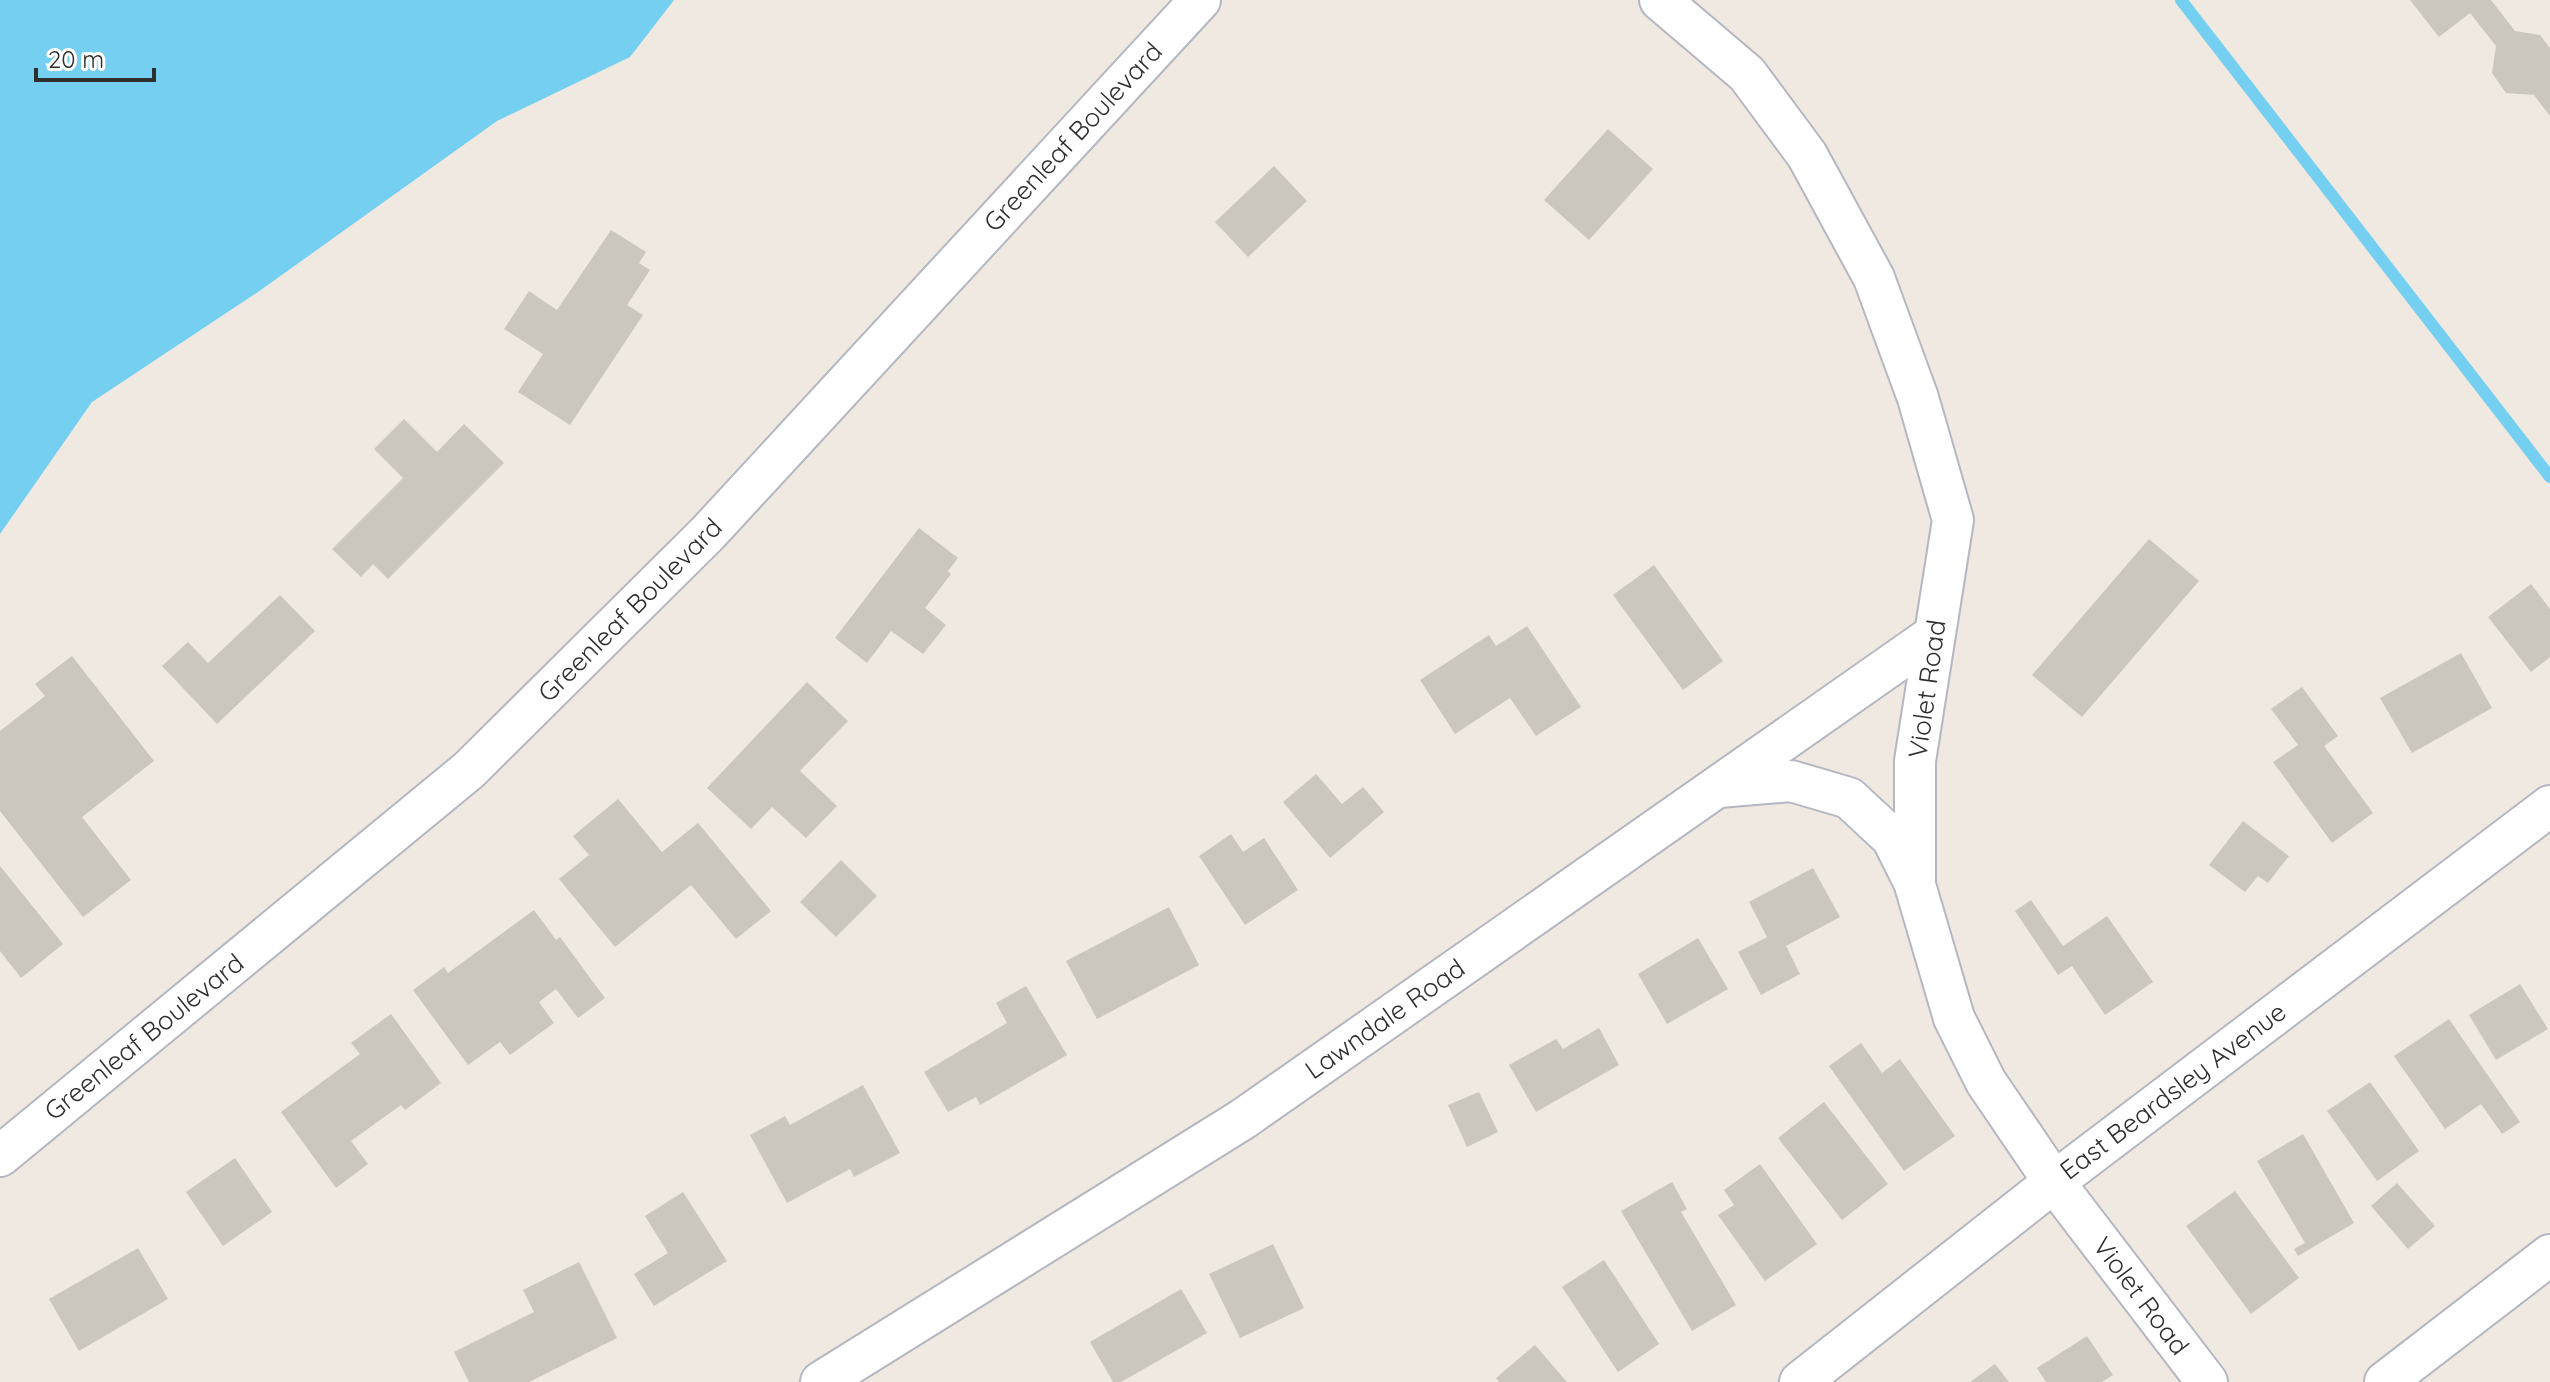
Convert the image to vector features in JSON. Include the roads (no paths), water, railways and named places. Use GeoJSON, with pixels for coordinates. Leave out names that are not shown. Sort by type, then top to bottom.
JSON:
{"type":"FeatureCollection","features":[{"type":"Feature","properties":{"kind":"street","name":"Greenleaf Boulevard"},"geometry":{"type":"LineString","coordinates":[[0,1156],[469,770],[708,533],[1200,0]]}},
{"type":"Feature","properties":{"kind":"street","name":"Violet Road"},"geometry":{"type":"LineString","coordinates":[[1660,0],[1747,74],[1807,155],[1874,278],[1918,398],[1953,520],[1915,761],[1915,885],[1954,1018],[1986,1082],[2054,1182],[2207,1382]]}},
{"type":"Feature","properties":{"kind":"street","name":"Lawndale Road"},"geometry":{"type":"LineString","coordinates":[[821,1382],[1243,1119],[1934,635]]}},
{"type":"Feature","properties":{"kind":"street"},"geometry":{"type":"LineString","coordinates":[[1715,788],[1791,781],[1849,798],[1892,838],[1915,885]]}},
{"type":"Feature","properties":{"kind":"street","name":"East Beardsley Avenue"},"geometry":{"type":"LineString","coordinates":[[1800,1382],[2054,1182],[2550,806]]}},
{"type":"Feature","properties":{"kind":"street"},"geometry":{"type":"LineString","coordinates":[[2385,1382],[2550,1255]]}},
{"type":"Feature","properties":{"kind":"water"},"geometry":{"type":"Polygon","coordinates":[[[0,0],[674,0],[630,57],[497,121],[258,292],[92,402],[0,534],[0,0]]]}},
{"type":"Feature","properties":{"kind":"waterway"},"geometry":{"type":"LineString","coordinates":[[2181,0],[2550,477]]}}]}
